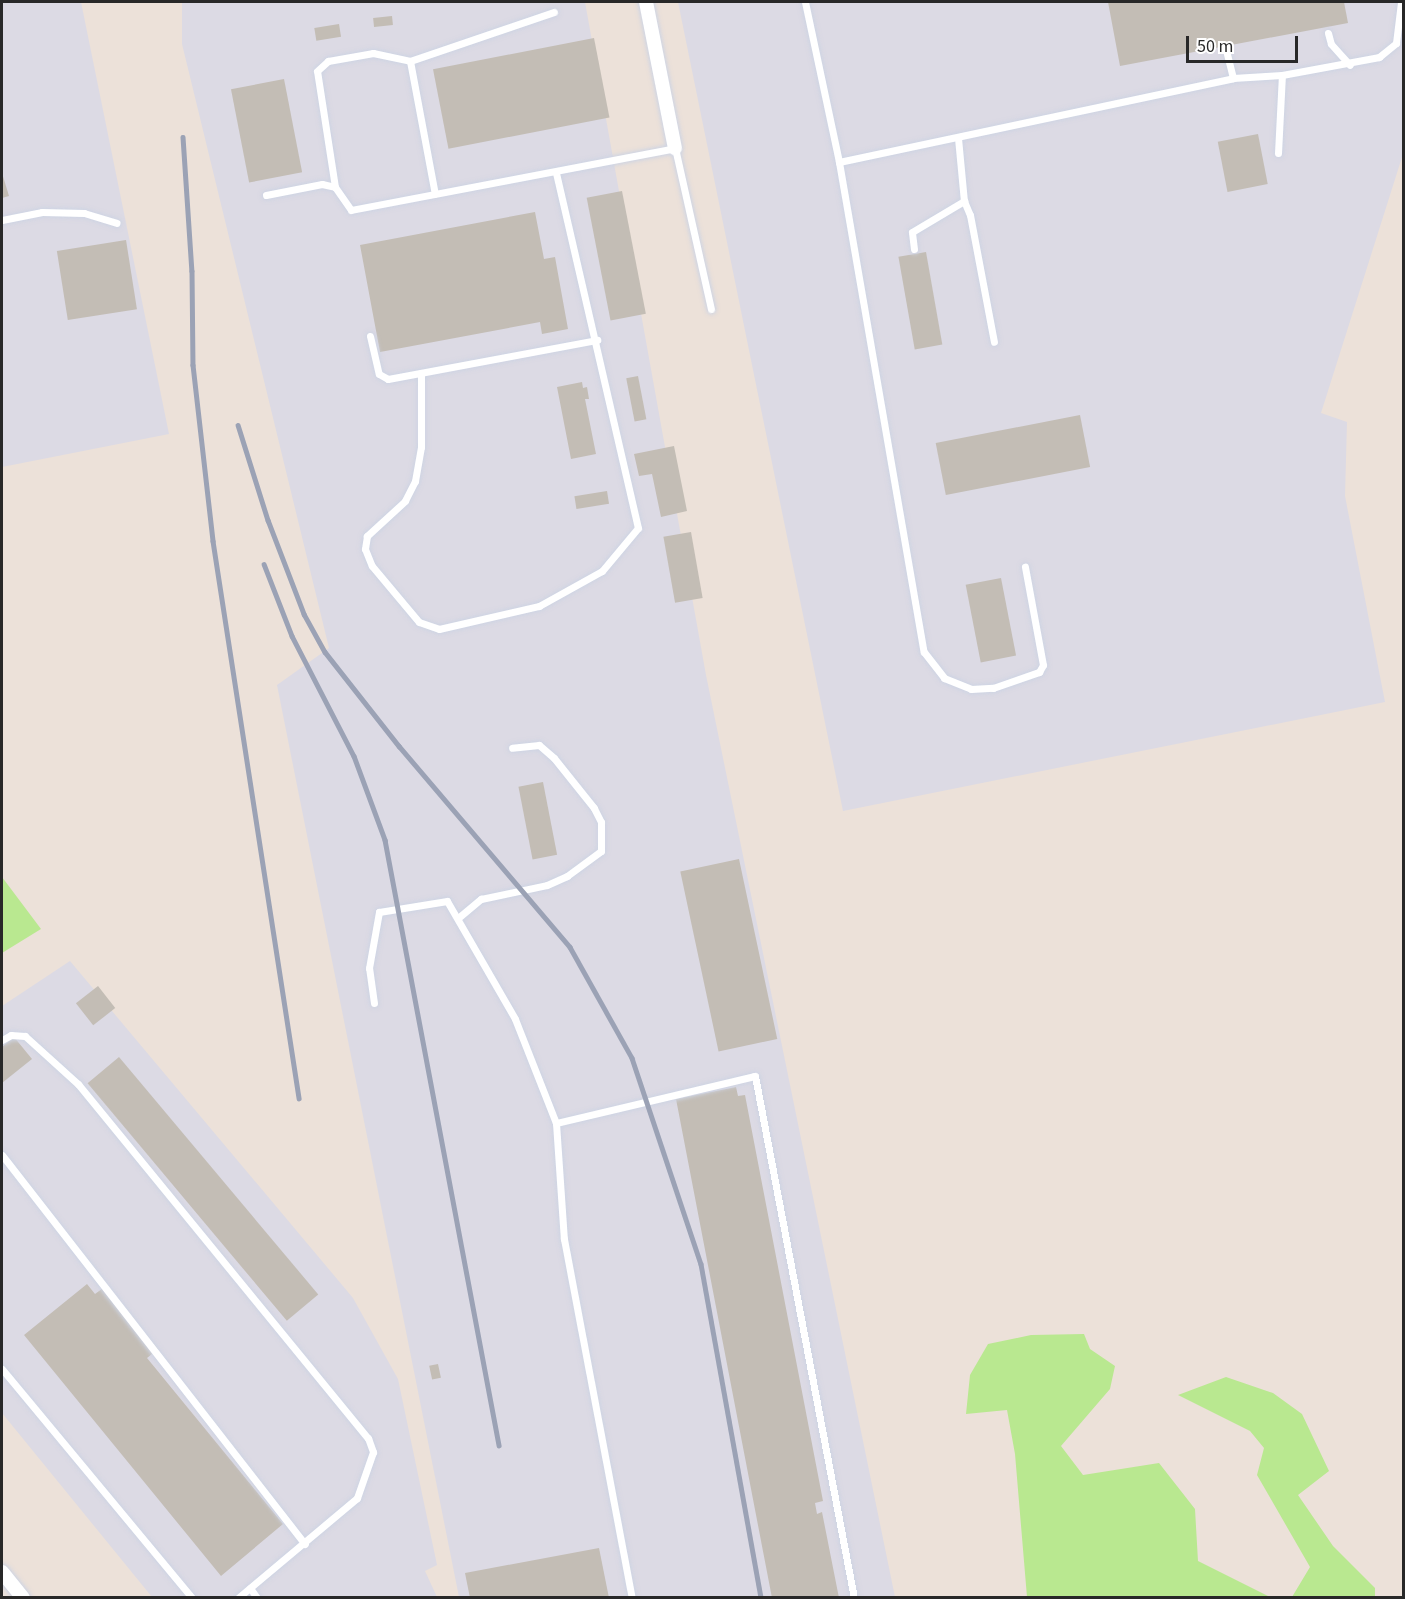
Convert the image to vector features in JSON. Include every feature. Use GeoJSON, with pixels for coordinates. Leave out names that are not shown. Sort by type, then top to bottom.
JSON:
{"type":"FeatureCollection","features":[{"type":"Feature","properties":{"kind":"street"},"geometry":{"type":"LineString","coordinates":[[646,2],[675,148]]}},
{"type":"Feature","properties":{"kind":"street"},"geometry":{"type":"LineString","coordinates":[[2,1572],[23,1598]]}},
{"type":"Feature","properties":{"kind":"lane"},"geometry":{"type":"LineString","coordinates":[[805,2],[839,162],[924,652],[944,678],[971,689],[993,688],[1039,672],[1043,665],[1025,567]]}},
{"type":"Feature","properties":{"kind":"lane"},"geometry":{"type":"LineString","coordinates":[[839,162],[1233,78],[1282,75],[1350,65],[1379,57],[1396,43],[1401,2]]}},
{"type":"Feature","properties":{"kind":"lane"},"geometry":{"type":"LineString","coordinates":[[554,12],[410,61],[373,53],[328,62],[316,71],[335,187],[351,210],[675,148],[711,309]]}},
{"type":"Feature","properties":{"kind":"lane"},"geometry":{"type":"LineString","coordinates":[[1328,33],[1331,44],[1350,65]]}},
{"type":"Feature","properties":{"kind":"lane"},"geometry":{"type":"LineString","coordinates":[[1226,50],[1233,78]]}},
{"type":"Feature","properties":{"kind":"lane"},"geometry":{"type":"LineString","coordinates":[[410,61],[435,194]]}},
{"type":"Feature","properties":{"kind":"lane"},"geometry":{"type":"LineString","coordinates":[[1278,153],[1282,75]]}},
{"type":"Feature","properties":{"kind":"lane"},"geometry":{"type":"LineString","coordinates":[[958,138],[964,201],[970,215],[994,342]]}},
{"type":"Feature","properties":{"kind":"lane"},"geometry":{"type":"LineString","coordinates":[[421,373],[422,447],[415,481],[405,501],[367,536],[365,549],[372,566],[419,622],[439,628],[539,606],[602,572],[638,528],[597,340],[556,172]]}},
{"type":"Feature","properties":{"kind":"lane"},"geometry":{"type":"LineString","coordinates":[[266,195],[322,184],[335,187]]}},
{"type":"Feature","properties":{"kind":"lane"},"geometry":{"type":"LineString","coordinates":[[914,249],[912,232],[964,201]]}},
{"type":"Feature","properties":{"kind":"lane"},"geometry":{"type":"LineString","coordinates":[[2,220],[42,212],[84,213],[116,224]]}},
{"type":"Feature","properties":{"kind":"lane"},"geometry":{"type":"LineString","coordinates":[[370,336],[379,374],[388,379],[597,340]]}},
{"type":"Feature","properties":{"kind":"lane"},"geometry":{"type":"LineString","coordinates":[[458,918],[481,899],[547,885],[567,876],[601,851],[601,822],[594,808],[554,758],[539,745],[512,748]]}},
{"type":"Feature","properties":{"kind":"lane"},"geometry":{"type":"LineString","coordinates":[[374,1003],[369,968],[379,912],[447,901],[515,1018],[556,1123],[564,1239],[633,1598]]}},
{"type":"Feature","properties":{"kind":"lane"},"geometry":{"type":"LineString","coordinates":[[2,1040],[11,1035],[25,1036],[78,1084],[368,1438],[374,1452],[357,1498],[238,1598]]}},
{"type":"Feature","properties":{"kind":"lane"},"geometry":{"type":"LineString","coordinates":[[556,1123],[755,1076],[854,1598]]}},
{"type":"Feature","properties":{"kind":"lane"},"geometry":{"type":"LineString","coordinates":[[2,1155],[305,1544]]}},
{"type":"Feature","properties":{"kind":"lane"},"geometry":{"type":"LineString","coordinates":[[2,1369],[192,1598]]}},
{"type":"Feature","properties":{"kind":"lane"},"geometry":{"type":"LineString","coordinates":[[249,1588],[257,1598]]}},
{"type":"Feature","properties":{"kind":"shaded area"},"geometry":{"type":"Polygon","coordinates":[[[2,2],[81,2],[169,434],[2,467],[2,2]]]}},
{"type":"Feature","properties":{"kind":"shaded area"},"geometry":{"type":"Polygon","coordinates":[[[182,2],[585,2],[706,675],[895,1597],[459,1597],[277,685],[329,648],[182,44],[182,2]]]}},
{"type":"Feature","properties":{"kind":"shaded area"},"geometry":{"type":"Polygon","coordinates":[[[678,2],[1403,2],[1403,154],[1321,413],[1347,422],[1345,496],[1385,702],[843,811],[678,2]]]}},
{"type":"Feature","properties":{"kind":"shaded area"},"geometry":{"type":"Polygon","coordinates":[[[70,961],[353,1298],[398,1379],[437,1565],[425,1571],[437,1597],[152,1597],[2,1413],[2,1006],[70,961]]]}},
{"type":"Feature","properties":{"kind":"green space"},"geometry":{"type":"Polygon","coordinates":[[[2,877],[41,929],[2,953],[2,877]]]}},
{"type":"Feature","properties":{"kind":"green space"},"geometry":{"type":"Polygon","coordinates":[[[1084,1334],[1090,1349],[1115,1366],[1110,1389],[1061,1446],[1083,1475],[1159,1463],[1195,1509],[1198,1561],[1270,1597],[1027,1597],[1015,1454],[1007,1410],[966,1414],[970,1375],[988,1344],[1031,1335],[1084,1334]]]}},
{"type":"Feature","properties":{"kind":"green space"},"geometry":{"type":"Polygon","coordinates":[[[1226,1377],[1273,1393],[1302,1414],[1329,1471],[1298,1495],[1333,1546],[1375,1588],[1375,1597],[1292,1597],[1310,1567],[1257,1475],[1264,1448],[1250,1431],[1178,1395],[1226,1377]]]}},
{"type":"Feature","properties":{"kind":"building"},"geometry":{"type":"Polygon","coordinates":[[[1108,2],[1344,2],[1348,23],[1120,66],[1108,2]]]}},
{"type":"Feature","properties":{"kind":"building"},"geometry":{"type":"Polygon","coordinates":[[[392,16],[393,25],[374,27],[373,18],[392,16]]]}},
{"type":"Feature","properties":{"kind":"building"},"geometry":{"type":"Polygon","coordinates":[[[339,24],[341,37],[316,41],[314,28],[339,24]]]}},
{"type":"Feature","properties":{"kind":"building"},"geometry":{"type":"Polygon","coordinates":[[[594,38],[609,118],[448,149],[433,69],[594,38]]]}},
{"type":"Feature","properties":{"kind":"building"},"geometry":{"type":"Polygon","coordinates":[[[284,79],[302,172],[249,183],[231,89],[284,79]]]}},
{"type":"Feature","properties":{"kind":"building"},"geometry":{"type":"Polygon","coordinates":[[[1258,134],[1268,184],[1227,192],[1218,142],[1258,134]]]}},
{"type":"Feature","properties":{"kind":"building"},"geometry":{"type":"Polygon","coordinates":[[[2,173],[9,196],[2,198],[2,173]]]}},
{"type":"Feature","properties":{"kind":"building"},"geometry":{"type":"Polygon","coordinates":[[[622,191],[646,314],[611,321],[587,198],[622,191]]]}},
{"type":"Feature","properties":{"kind":"building"},"geometry":{"type":"Polygon","coordinates":[[[535,212],[544,259],[555,257],[568,329],[542,334],[540,322],[380,352],[360,245],[535,212]]]}},
{"type":"Feature","properties":{"kind":"building"},"geometry":{"type":"Polygon","coordinates":[[[126,240],[137,309],[68,320],[57,251],[126,240]]]}},
{"type":"Feature","properties":{"kind":"building"},"geometry":{"type":"Polygon","coordinates":[[[926,252],[942,345],[915,349],[898,257],[926,252]]]}},
{"type":"Feature","properties":{"kind":"building"},"geometry":{"type":"Polygon","coordinates":[[[638,376],[646,419],[635,421],[626,378],[638,376]]]}},
{"type":"Feature","properties":{"kind":"building"},"geometry":{"type":"Polygon","coordinates":[[[582,382],[583,388],[587,387],[589,399],[585,399],[596,454],[571,459],[557,387],[582,382]]]}},
{"type":"Feature","properties":{"kind":"building"},"geometry":{"type":"Polygon","coordinates":[[[1080,415],[1090,467],[946,495],[936,443],[1080,415]]]}},
{"type":"Feature","properties":{"kind":"building"},"geometry":{"type":"Polygon","coordinates":[[[674,446],[687,511],[661,517],[652,474],[639,476],[634,454],[674,446]]]}},
{"type":"Feature","properties":{"kind":"building"},"geometry":{"type":"Polygon","coordinates":[[[607,491],[609,504],[576,509],[574,496],[607,491]]]}},
{"type":"Feature","properties":{"kind":"building"},"geometry":{"type":"Polygon","coordinates":[[[691,532],[703,598],[675,603],[663,537],[691,532]]]}},
{"type":"Feature","properties":{"kind":"building"},"geometry":{"type":"Polygon","coordinates":[[[1001,578],[1016,656],[981,662],[966,585],[1001,578]]]}},
{"type":"Feature","properties":{"kind":"building"},"geometry":{"type":"Polygon","coordinates":[[[543,782],[557,855],[533,859],[518,787],[543,782]]]}},
{"type":"Feature","properties":{"kind":"building"},"geometry":{"type":"Polygon","coordinates":[[[739,859],[777,1039],[719,1051],[680,871],[739,859]]]}},
{"type":"Feature","properties":{"kind":"building"},"geometry":{"type":"Polygon","coordinates":[[[98,986],[115,1008],[93,1025],[76,1003],[98,986]]]}},
{"type":"Feature","properties":{"kind":"building"},"geometry":{"type":"Polygon","coordinates":[[[14,1037],[32,1059],[2,1083],[2,1047],[14,1037]]]}},
{"type":"Feature","properties":{"kind":"building"},"geometry":{"type":"Polygon","coordinates":[[[119,1057],[318,1294],[287,1321],[88,1083],[119,1057]]]}},
{"type":"Feature","properties":{"kind":"building"},"geometry":{"type":"Polygon","coordinates":[[[736,1087],[738,1096],[745,1095],[823,1501],[815,1503],[817,1514],[822,1512],[839,1598],[772,1598],[676,1099],[736,1087]]]}},
{"type":"Feature","properties":{"kind":"building"},"geometry":{"type":"Polygon","coordinates":[[[87,1284],[95,1294],[106,1286],[158,1349],[147,1358],[283,1524],[221,1576],[24,1335],[87,1284]]]}},
{"type":"Feature","properties":{"kind":"building"},"geometry":{"type":"Polygon","coordinates":[[[438,1364],[441,1378],[432,1380],[429,1366],[438,1364]]]}},
{"type":"Feature","properties":{"kind":"building"},"geometry":{"type":"Polygon","coordinates":[[[599,1548],[609,1598],[470,1598],[465,1573],[599,1548]]]}},
{"type":"Feature","properties":{"kind":"railway"},"geometry":{"type":"LineString","coordinates":[[183,137],[192,271],[193,365],[213,541],[299,1098]]}},
{"type":"Feature","properties":{"kind":"railway"},"geometry":{"type":"LineString","coordinates":[[238,425],[268,520],[304,614],[325,652],[399,746],[570,947],[632,1058],[701,1264],[761,1598]]}},
{"type":"Feature","properties":{"kind":"railway"},"geometry":{"type":"LineString","coordinates":[[264,564],[292,636],[354,756],[385,840],[499,1445]]}}]}
